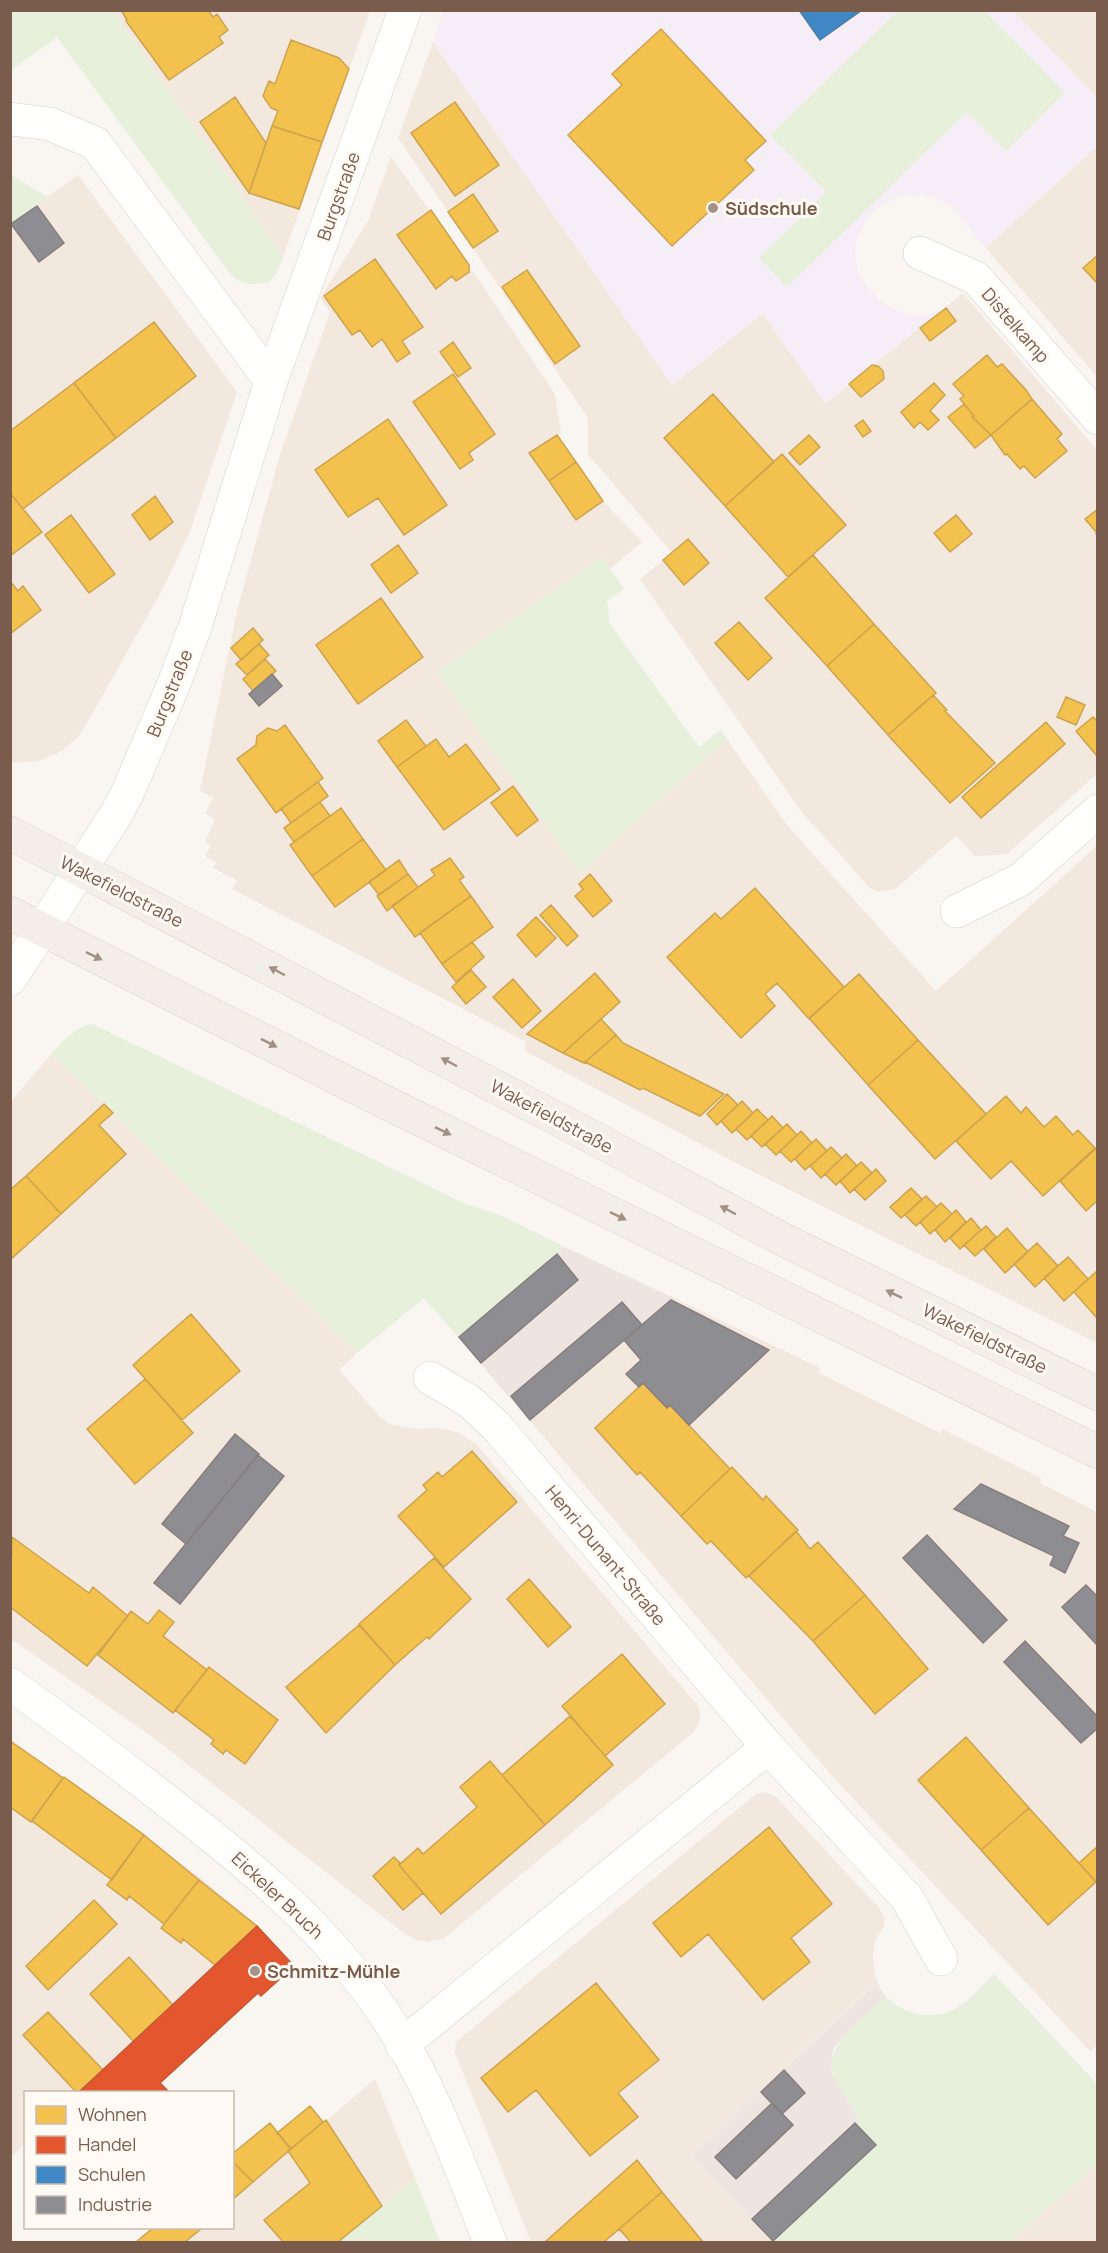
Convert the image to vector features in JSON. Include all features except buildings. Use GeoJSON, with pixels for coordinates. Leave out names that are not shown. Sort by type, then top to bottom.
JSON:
{"type":"FeatureCollection","features":[{"type":"Feature","properties":{"kind":"main road","name":"Wakefieldstraße"},"geometry":{"type":"LineString","coordinates":[[10,833],[490,1083],[780,1238],[1098,1394]]}},
{"type":"Feature","properties":{"kind":"main road"},"geometry":{"type":"LineString","coordinates":[[10,913],[389,1104],[1098,1452]]}},
{"type":"Feature","properties":{"kind":"street","name":"Burgstraße"},"geometry":{"type":"LineString","coordinates":[[10,979],[127,794],[175,681],[195,627],[271,381],[405,10]]}},
{"type":"Feature","properties":{"kind":"street"},"geometry":{"type":"LineString","coordinates":[[10,119],[50,124],[95,143],[271,381]]}},
{"type":"Feature","properties":{"kind":"street","name":"Distelkamp"},"geometry":{"type":"LineString","coordinates":[[920,253],[976,278],[1098,418]]}},
{"type":"Feature","properties":{"kind":"street"},"geometry":{"type":"LineString","coordinates":[[957,912],[1020,880],[1098,811]]}},
{"type":"Feature","properties":{"kind":"street","name":"Henri-Dunant-Straße"},"geometry":{"type":"LineString","coordinates":[[430,1378],[469,1401],[496,1426],[768,1747],[907,1898],[941,1959]]}},
{"type":"Feature","properties":{"kind":"street","name":"Eickeler Bruch"},"geometry":{"type":"LineString","coordinates":[[10,1684],[69,1726],[224,1845],[313,1925],[344,1960],[384,2013],[425,2085],[490,2242]]}},
{"type":"Feature","properties":{"kind":"street"},"geometry":{"type":"LineString","coordinates":[[402,2045],[768,1747]]}},
{"type":"Feature","properties":{"kind":"shaded area"},"geometry":{"type":"Polygon","coordinates":[[[113,11],[370,11],[283,257],[113,11]]]}},
{"type":"Feature","properties":{"kind":"shaded area","name":"Südschule"},"geometry":{"type":"Polygon","coordinates":[[[443,11],[1013,11],[1097,97],[1097,146],[986,248],[950,205],[938,199],[923,195],[906,195],[895,198],[875,210],[867,219],[856,240],[855,258],[859,275],[877,298],[891,308],[913,316],[925,315],[942,309],[825,403],[763,314],[672,385],[433,42],[443,11]]]}},
{"type":"Feature","properties":{"kind":"shaded area"},"geometry":{"type":"Polygon","coordinates":[[[1013,11],[1097,11],[1097,97],[1013,11]]]}},
{"type":"Feature","properties":{"kind":"shaded area"},"geometry":{"type":"Polygon","coordinates":[[[433,42],[672,385],[763,313],[826,403],[963,293],[1097,450],[1097,774],[1007,854],[975,856],[956,836],[895,889],[879,892],[870,888],[801,811],[640,579],[672,553],[588,454],[588,418],[398,138],[433,42]]]}},
{"type":"Feature","properties":{"kind":"shaded area"},"geometry":{"type":"Polygon","coordinates":[[[1097,146],[1097,377],[986,248],[1097,146]]]}},
{"type":"Feature","properties":{"kind":"shaded area"},"geometry":{"type":"Polygon","coordinates":[[[391,157],[469,265],[555,394],[561,432],[558,435],[603,501],[642,542],[610,569],[601,558],[438,672],[580,871],[727,739],[786,824],[936,991],[1097,846],[1097,1343],[740,1165],[525,1051],[525,1041],[232,889],[237,880],[213,868],[216,862],[205,856],[211,845],[205,842],[215,819],[205,813],[214,798],[200,791],[238,607],[280,455],[330,312],[320,298],[368,221],[391,157]]]}},
{"type":"Feature","properties":{"kind":"shaded area"},"geometry":{"type":"Polygon","coordinates":[[[78,175],[237,392],[189,534],[162,590],[87,723],[78,737],[60,752],[38,761],[10,763],[10,224],[78,175]]]}},
{"type":"Feature","properties":{"kind":"shaded area"},"geometry":{"type":"Polygon","coordinates":[[[52,1053],[357,1353],[339,1370],[381,1418],[393,1426],[450,1430],[476,1444],[699,1707],[700,1719],[695,1731],[443,1939],[427,1942],[416,1940],[405,1934],[154,1738],[11,1639],[11,1101],[52,1053]]]}},
{"type":"Feature","properties":{"kind":"shaded area"},"geometry":{"type":"Polygon","coordinates":[[[565,1247],[674,1298],[529,1421],[459,1338],[565,1247]]]}},
{"type":"Feature","properties":{"kind":"shaded area"},"geometry":{"type":"Polygon","coordinates":[[[674,1298],[820,1368],[819,1373],[940,1433],[942,1429],[1041,1478],[1040,1483],[1097,1512],[1098,2044],[1090,2051],[832,1776],[530,1421],[674,1298]]]}},
{"type":"Feature","properties":{"kind":"shaded area"},"geometry":{"type":"Polygon","coordinates":[[[11,1739],[205,1881],[257,1926],[80,2091],[24,2091],[24,2144],[11,2158],[11,1739]]]}},
{"type":"Feature","properties":{"kind":"shaded area"},"geometry":{"type":"Polygon","coordinates":[[[765,1792],[775,1796],[879,1908],[885,1918],[883,1928],[876,1939],[873,1956],[875,1975],[881,1990],[871,1987],[692,2156],[774,2242],[531,2242],[455,2053],[456,2042],[756,1794],[765,1792]]]}},
{"type":"Feature","properties":{"kind":"shaded area"},"geometry":{"type":"Polygon","coordinates":[[[872,1987],[881,1990],[886,1997],[837,2044],[833,2050],[831,2065],[832,2073],[859,2119],[855,2123],[876,2145],[773,2241],[692,2156],[872,1987]]]}},
{"type":"Feature","properties":{"kind":"shaded area"},"geometry":{"type":"Polygon","coordinates":[[[375,2079],[415,2178],[338,2242],[185,2242],[201,2229],[234,2229],[234,2199],[375,2079]]]}},
{"type":"Feature","properties":{"kind":"shaded area"},"geometry":{"type":"Polygon","coordinates":[[[1097,2164],[1097,2242],[1009,2242],[1097,2164]]]}},
{"type":"Feature","properties":{"kind":"green space"},"geometry":{"type":"Polygon","coordinates":[[[10,11],[113,11],[283,257],[277,273],[269,282],[249,284],[231,275],[57,37],[11,70],[10,11]]]}},
{"type":"Feature","properties":{"kind":"green space"},"geometry":{"type":"Polygon","coordinates":[[[898,11],[985,11],[1065,93],[1006,151],[967,112],[787,287],[759,258],[826,192],[770,135],[898,11]]]}},
{"type":"Feature","properties":{"kind":"green space"},"geometry":{"type":"Polygon","coordinates":[[[11,175],[48,197],[10,224],[11,175]]]}},
{"type":"Feature","properties":{"kind":"green space"},"geometry":{"type":"Polygon","coordinates":[[[602,557],[624,589],[607,601],[610,624],[699,747],[721,729],[727,739],[580,872],[437,672],[602,557]]]}},
{"type":"Feature","properties":{"kind":"green space"},"geometry":{"type":"Polygon","coordinates":[[[92,1024],[468,1205],[500,1215],[565,1247],[459,1338],[424,1298],[357,1353],[52,1053],[75,1031],[92,1024]]]}},
{"type":"Feature","properties":{"kind":"green space"},"geometry":{"type":"Polygon","coordinates":[[[994,1974],[1097,2084],[1097,2164],[1009,2242],[774,2242],[876,2145],[855,2123],[859,2119],[833,2074],[831,2063],[834,2053],[849,2031],[886,1997],[910,2012],[928,2015],[946,2013],[965,2002],[994,1974]]]}},
{"type":"Feature","properties":{"kind":"green space"},"geometry":{"type":"Polygon","coordinates":[[[415,2178],[440,2242],[338,2242],[415,2178]]]}},
{"type":"Feature","properties":{"kind":"place","name":"Südschule"},"geometry":{"type":"Point","coordinates":[713,208]}},
{"type":"Feature","properties":{"kind":"place","name":"Schmitz-Mühle"},"geometry":{"type":"Point","coordinates":[255,1971]}}]}
